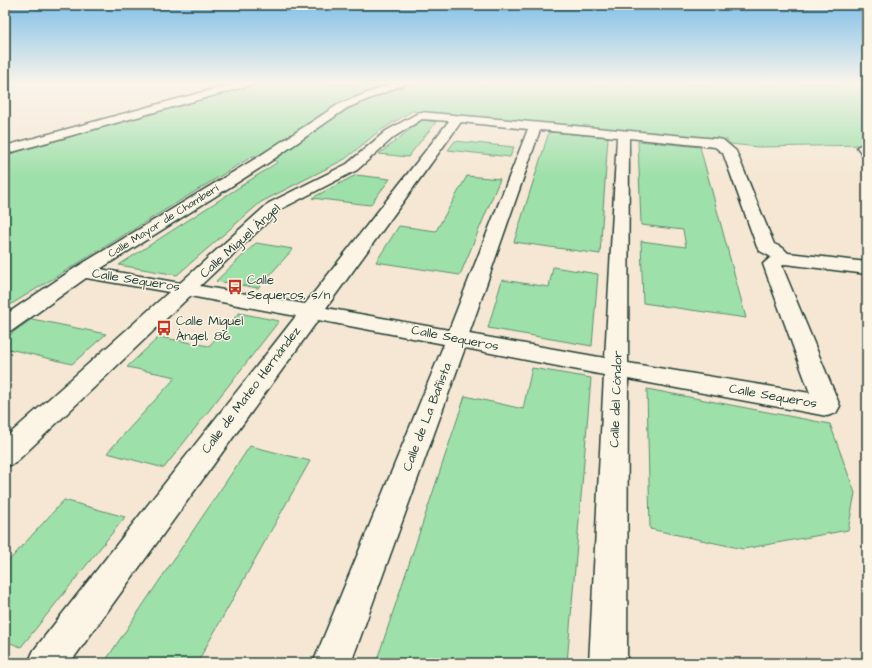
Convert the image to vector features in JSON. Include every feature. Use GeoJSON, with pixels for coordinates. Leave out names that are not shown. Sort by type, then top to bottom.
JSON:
{"type":"FeatureCollection","features":[{"type":"Feature","properties":{"kind":"street"},"geometry":{"type":"LineString","coordinates":[[5,150],[135,114]]}},
{"type":"Feature","properties":{"kind":"street","name":"Calle Mayor de Chamberí"},"geometry":{"type":"LineString","coordinates":[[5,325],[82,272],[263,160],[332,114]]}},
{"type":"Feature","properties":{"kind":"street","name":"Calle Miguel Ángel"},"geometry":{"type":"LineString","coordinates":[[5,455],[275,206],[352,167],[390,134],[420,115],[456,119]]}},
{"type":"Feature","properties":{"kind":"street"},"geometry":{"type":"LineString","coordinates":[[456,119],[718,143],[729,150],[766,247],[777,252],[782,258],[867,268]]}},
{"type":"Feature","properties":{"kind":"street","name":"Calle de Mateo Hernández"},"geometry":{"type":"LineString","coordinates":[[47,663],[310,311],[456,119]]}},
{"type":"Feature","properties":{"kind":"street","name":"Calle de La Bañista"},"geometry":{"type":"LineString","coordinates":[[332,663],[457,338],[535,126]]}},
{"type":"Feature","properties":{"kind":"street","name":"Calle del Cóndor"},"geometry":{"type":"LineString","coordinates":[[608,663],[623,135]]}},
{"type":"Feature","properties":{"kind":"street","name":"Calle Sequeros"},"geometry":{"type":"LineString","coordinates":[[82,272],[187,288],[617,369],[827,406],[772,264],[782,258]]}},
{"type":"Feature","properties":{"kind":"green space"},"geometry":{"type":"Polygon","coordinates":[[[150,114],[326,114],[259,156],[253,156],[5,308],[5,155],[150,114]]]}},
{"type":"Feature","properties":{"kind":"green space"},"geometry":{"type":"Polygon","coordinates":[[[340,114],[407,114],[378,132],[345,159],[261,202],[177,275],[119,265],[278,162],[270,159],[340,114]]]}},
{"type":"Feature","properties":{"kind":"green space"},"geometry":{"type":"Polygon","coordinates":[[[446,114],[867,114],[867,145],[758,147],[730,144],[727,140],[446,114]]]}},
{"type":"Feature","properties":{"kind":"green space"},"geometry":{"type":"Polygon","coordinates":[[[422,120],[436,122],[408,157],[379,154],[422,120]]]}},
{"type":"Feature","properties":{"kind":"green space"},"geometry":{"type":"Polygon","coordinates":[[[549,132],[608,137],[600,254],[514,242],[549,132]]]}},
{"type":"Feature","properties":{"kind":"green space"},"geometry":{"type":"Polygon","coordinates":[[[455,141],[514,147],[510,157],[448,150],[455,141]]]}},
{"type":"Feature","properties":{"kind":"green space"},"geometry":{"type":"Polygon","coordinates":[[[638,141],[700,147],[746,318],[643,303],[641,241],[686,247],[683,230],[641,225],[638,141]]]}},
{"type":"Feature","properties":{"kind":"green space"},"geometry":{"type":"Polygon","coordinates":[[[356,175],[390,179],[370,205],[312,198],[356,175]]]}},
{"type":"Feature","properties":{"kind":"green space"},"geometry":{"type":"Polygon","coordinates":[[[467,176],[500,179],[460,275],[376,262],[399,226],[436,231],[467,176]]]}},
{"type":"Feature","properties":{"kind":"green space"},"geometry":{"type":"Polygon","coordinates":[[[256,243],[293,249],[258,288],[216,281],[256,243]]]}},
{"type":"Feature","properties":{"kind":"green space"},"geometry":{"type":"Polygon","coordinates":[[[553,267],[598,274],[592,346],[488,328],[502,280],[549,287],[553,267]]]}},
{"type":"Feature","properties":{"kind":"green space"},"geometry":{"type":"Polygon","coordinates":[[[239,313],[279,321],[164,468],[107,453],[176,377],[127,367],[159,337],[209,346],[239,313]]]}},
{"type":"Feature","properties":{"kind":"green space"},"geometry":{"type":"Polygon","coordinates":[[[32,319],[106,334],[72,364],[5,348],[5,338],[32,319]]]}},
{"type":"Feature","properties":{"kind":"green space"},"geometry":{"type":"Polygon","coordinates":[[[532,368],[591,378],[567,663],[376,663],[465,396],[523,409],[532,368]]]}},
{"type":"Feature","properties":{"kind":"green space"},"geometry":{"type":"Polygon","coordinates":[[[647,389],[830,424],[855,493],[848,530],[743,549],[650,529],[647,389]]]}},
{"type":"Feature","properties":{"kind":"green space"},"geometry":{"type":"Polygon","coordinates":[[[250,446],[310,461],[197,663],[104,663],[250,446]]]}},
{"type":"Feature","properties":{"kind":"green space"},"geometry":{"type":"Polygon","coordinates":[[[64,500],[125,517],[21,647],[5,641],[5,565],[64,500]]]}},
{"type":"Feature","properties":{"kind":"place","name":"Calle Sequeros, s/n"},"geometry":{"type":"Point","coordinates":[235,287]}},
{"type":"Feature","properties":{"kind":"place","name":"Calle Miguel Ángel, 86"},"geometry":{"type":"Point","coordinates":[164,328]}}]}
